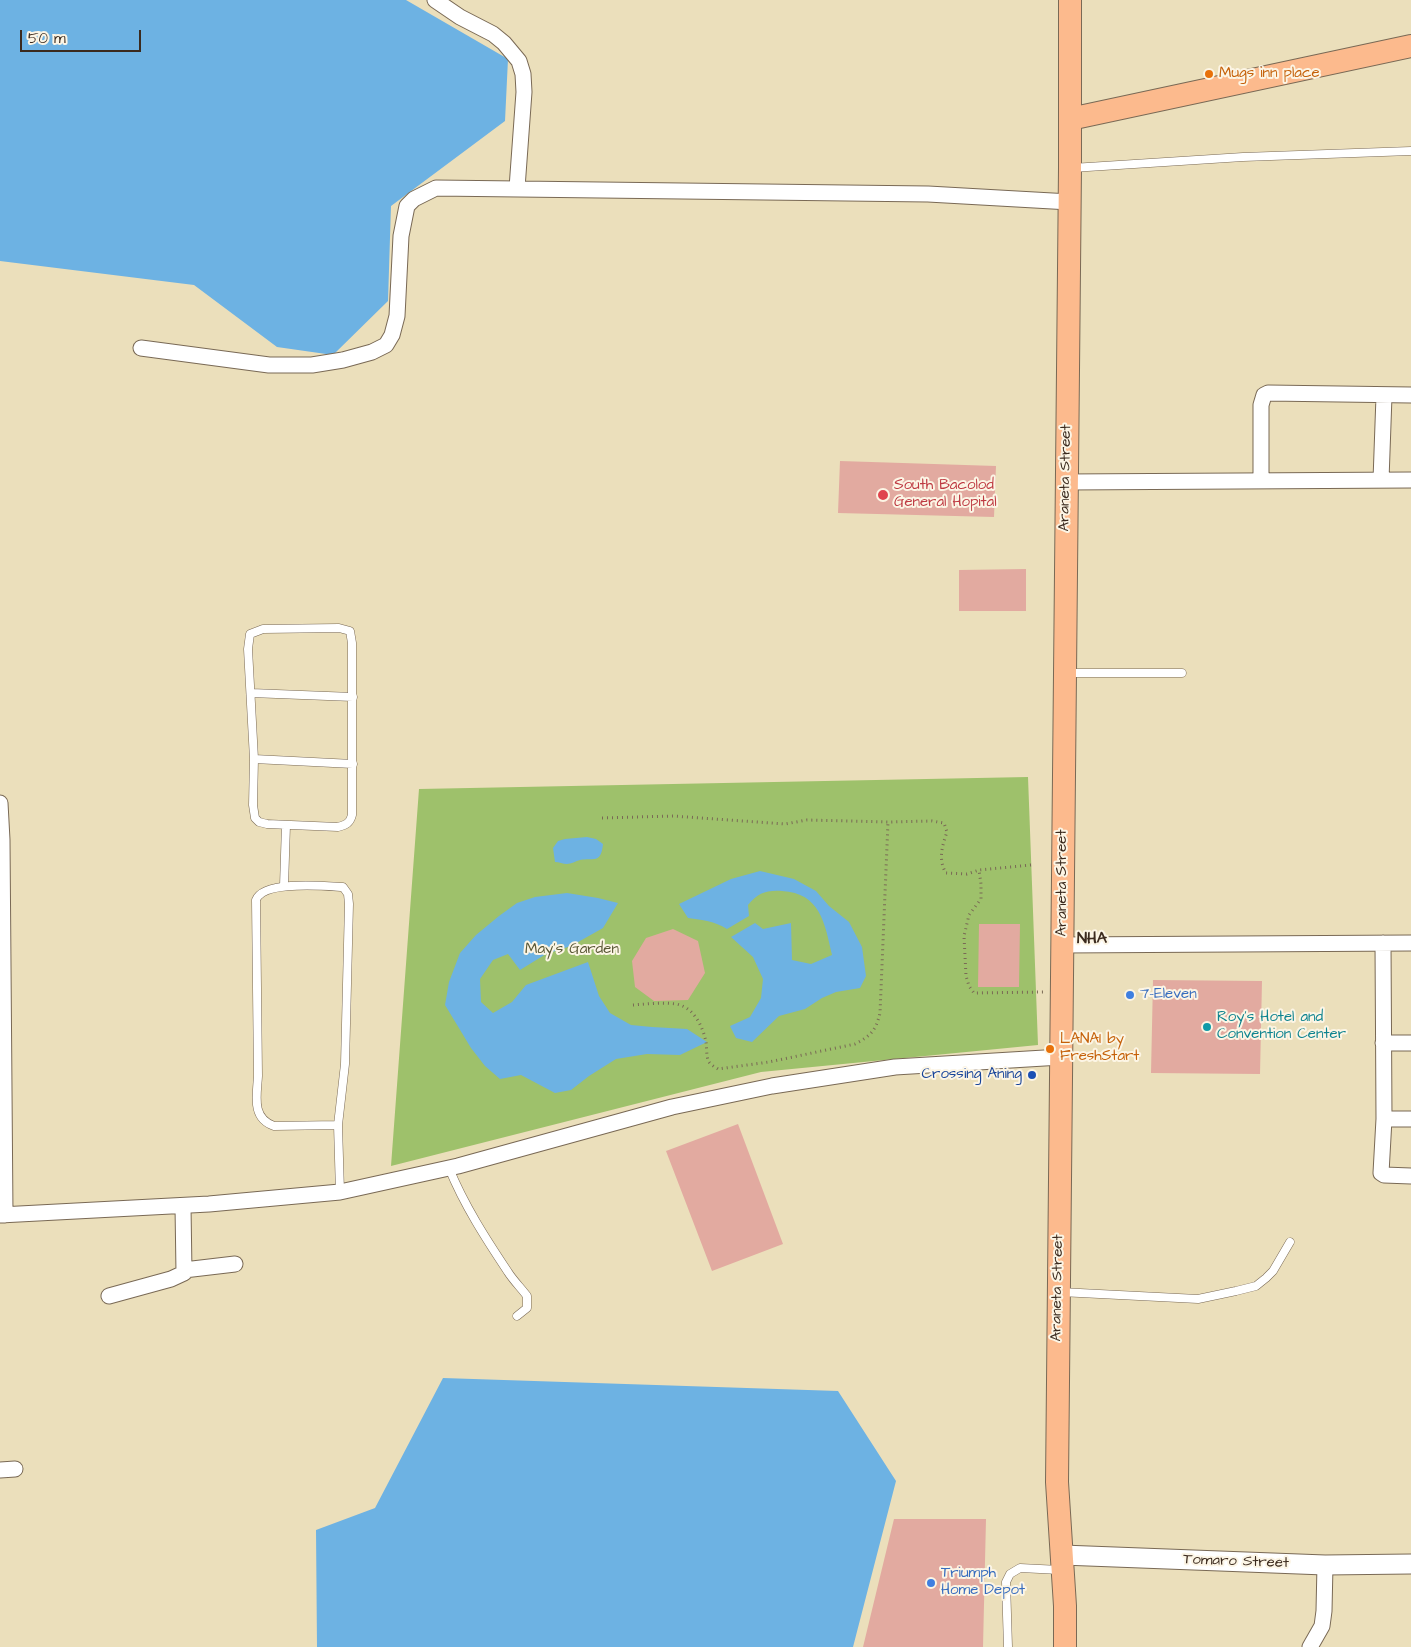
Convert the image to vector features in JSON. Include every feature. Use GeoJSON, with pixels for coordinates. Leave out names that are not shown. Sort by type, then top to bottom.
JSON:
{"type":"FeatureCollection","features":[{"type":"Feature","properties":{"kind":"main road","name":"Araneta Street"},"geometry":{"type":"LineString","coordinates":[[1065,1647],[1057,1482],[1070,202],[1070,0]]}},
{"type":"Feature","properties":{"kind":"main road"},"geometry":{"type":"LineString","coordinates":[[1070,119],[1411,46]]}},
{"type":"Feature","properties":{"kind":"street"},"geometry":{"type":"LineString","coordinates":[[435,0],[493,34],[504,43],[519,62],[523,74],[524,92],[517,188]]}},
{"type":"Feature","properties":{"kind":"street"},"geometry":{"type":"LineString","coordinates":[[141,348],[269,365],[312,365],[343,360],[372,352],[386,345],[392,335],[397,316],[402,236],[407,206],[414,199],[436,188],[928,194],[1070,202]]}},
{"type":"Feature","properties":{"kind":"street"},"geometry":{"type":"LineString","coordinates":[[1261,481],[1261,405],[1264,396],[1268,393],[1411,395]]}},
{"type":"Feature","properties":{"kind":"street"},"geometry":{"type":"LineString","coordinates":[[1381,480],[1384,396]]}},
{"type":"Feature","properties":{"kind":"street"},"geometry":{"type":"LineString","coordinates":[[1066,482],[1411,480]]}},
{"type":"Feature","properties":{"kind":"street"},"geometry":{"type":"LineString","coordinates":[[0,803],[2,1215],[183,1206],[340,1192],[450,1168],[672,1107],[772,1086],[895,1067],[1060,1058]]}},
{"type":"Feature","properties":{"kind":"street"},"geometry":{"type":"LineString","coordinates":[[1383,943],[1384,1119],[1381,1173],[1384,1175],[1411,1176]]}},
{"type":"Feature","properties":{"kind":"street"},"geometry":{"type":"LineString","coordinates":[[1062,946],[1411,943]]}},
{"type":"Feature","properties":{"kind":"street"},"geometry":{"type":"LineString","coordinates":[[1383,1043],[1411,1043]]}},
{"type":"Feature","properties":{"kind":"street"},"geometry":{"type":"LineString","coordinates":[[1384,1119],[1411,1119]]}},
{"type":"Feature","properties":{"kind":"street"},"geometry":{"type":"LineString","coordinates":[[109,1296],[182,1275],[184,1270],[183,1206]]}},
{"type":"Feature","properties":{"kind":"street"},"geometry":{"type":"LineString","coordinates":[[184,1270],[235,1264]]}},
{"type":"Feature","properties":{"kind":"street","name":"Tomaro Street"},"geometry":{"type":"LineString","coordinates":[[1062,1563],[1411,1564]]}},
{"type":"Feature","properties":{"kind":"street"},"geometry":{"type":"LineString","coordinates":[[1310,1647],[1322,1626],[1325,1565]]}},
{"type":"Feature","properties":{"kind":"lane"},"geometry":{"type":"LineString","coordinates":[[1070,168],[1243,157],[1411,151]]}},
{"type":"Feature","properties":{"kind":"lane"},"geometry":{"type":"LineString","coordinates":[[339,628],[350,631],[353,697],[353,764],[352,815],[348,824],[338,827],[267,824],[259,822],[255,818],[253,805],[254,759],[251,693],[248,644],[250,634],[263,629],[339,628]]}},
{"type":"Feature","properties":{"kind":"lane"},"geometry":{"type":"LineString","coordinates":[[1064,673],[1182,674]]}},
{"type":"Feature","properties":{"kind":"lane"},"geometry":{"type":"LineString","coordinates":[[251,693],[353,697]]}},
{"type":"Feature","properties":{"kind":"lane"},"geometry":{"type":"LineString","coordinates":[[254,759],[353,764]]}},
{"type":"Feature","properties":{"kind":"lane"},"geometry":{"type":"LineString","coordinates":[[284,886],[286,825]]}},
{"type":"Feature","properties":{"kind":"lane"},"geometry":{"type":"LineString","coordinates":[[338,1126],[274,1126],[265,1123],[260,1116],[257,1105],[256,900],[262,892],[270,888],[284,886],[343,887],[348,894],[345,1064],[338,1126],[340,1192]]}},
{"type":"Feature","properties":{"kind":"lane"},"geometry":{"type":"LineString","coordinates":[[450,1168],[459,1192],[472,1214],[508,1273],[527,1296],[526,1308],[518,1316]]}},
{"type":"Feature","properties":{"kind":"lane"},"geometry":{"type":"LineString","coordinates":[[1058,1292],[1198,1299],[1227,1293],[1256,1286],[1266,1278],[1273,1271],[1290,1242]]}},
{"type":"Feature","properties":{"kind":"lane"},"geometry":{"type":"LineString","coordinates":[[1008,1647],[1006,1582],[1010,1574],[1020,1568],[1062,1563]]}},
{"type":"Feature","properties":{"kind":"path"},"geometry":{"type":"LineString","coordinates":[[602,818],[673,816],[785,824],[807,820],[888,822],[932,820],[944,824],[947,832],[942,846],[941,865],[946,873],[967,874],[979,870],[1032,865]]}},
{"type":"Feature","properties":{"kind":"path"},"geometry":{"type":"LineString","coordinates":[[633,1005],[678,1004],[689,1010],[700,1023],[706,1041],[708,1061],[713,1067],[718,1069],[769,1062],[855,1044],[867,1038],[877,1025],[880,1013],[888,822]]}},
{"type":"Feature","properties":{"kind":"path"},"geometry":{"type":"LineString","coordinates":[[979,870],[982,884],[981,899],[969,915],[964,936],[966,976],[969,986],[974,993],[984,994],[1062,992]]}},
{"type":"Feature","properties":{"kind":"green space","name":"May's Garden"},"geometry":{"type":"Polygon","coordinates":[[[1028,777],[1038,1045],[761,1072],[391,1166],[419,789],[1028,777]]]}},
{"type":"Feature","properties":{"kind":"water"},"geometry":{"type":"Polygon","coordinates":[[[0,0],[406,0],[508,59],[505,121],[391,206],[388,301],[333,355],[277,347],[194,285],[0,261],[0,0]]]}},
{"type":"Feature","properties":{"kind":"water"},"geometry":{"type":"Polygon","coordinates":[[[587,837],[596,839],[603,844],[598,858],[580,860],[569,864],[555,862],[553,848],[558,841],[587,837]]]}},
{"type":"Feature","properties":{"kind":"water"},"geometry":{"type":"Polygon","coordinates":[[[760,871],[794,879],[816,891],[829,906],[849,922],[862,947],[866,976],[860,988],[836,992],[805,1009],[779,1016],[752,1042],[736,1038],[730,1026],[750,1017],[761,998],[763,979],[753,957],[731,937],[755,923],[763,929],[791,923],[792,960],[811,964],[832,955],[827,932],[819,912],[805,897],[795,893],[771,891],[755,898],[748,905],[749,916],[727,929],[704,920],[688,918],[679,904],[731,879],[760,871]]]}},
{"type":"Feature","properties":{"kind":"water"},"geometry":{"type":"Polygon","coordinates":[[[567,893],[618,903],[603,928],[571,946],[546,954],[520,970],[508,954],[493,960],[480,979],[481,1002],[493,1013],[512,1002],[526,985],[588,962],[599,996],[610,1013],[631,1025],[687,1029],[707,1042],[680,1055],[647,1054],[616,1059],[571,1090],[555,1093],[521,1075],[500,1079],[485,1066],[471,1048],[445,1005],[449,982],[460,953],[476,935],[517,903],[535,897],[567,893]]]}},
{"type":"Feature","properties":{"kind":"water"},"geometry":{"type":"Polygon","coordinates":[[[443,1378],[838,1391],[896,1481],[853,1647],[317,1647],[316,1530],[375,1508],[443,1378]]]}},
{"type":"Feature","properties":{"kind":"building"},"geometry":{"type":"Polygon","coordinates":[[[840,461],[996,466],[994,517],[838,513],[840,461]]]}},
{"type":"Feature","properties":{"kind":"building"},"geometry":{"type":"Polygon","coordinates":[[[1026,569],[1026,611],[959,611],[959,570],[1026,569]]]}},
{"type":"Feature","properties":{"kind":"building"},"geometry":{"type":"Polygon","coordinates":[[[979,924],[1020,924],[1019,987],[978,987],[979,924]]]}},
{"type":"Feature","properties":{"kind":"building"},"geometry":{"type":"Polygon","coordinates":[[[673,929],[698,941],[705,973],[688,1000],[654,1001],[635,987],[632,961],[646,938],[673,929]]]}},
{"type":"Feature","properties":{"kind":"building","name":"Roy's Hotel and Convention Center"},"geometry":{"type":"Polygon","coordinates":[[[1153,980],[1262,981],[1260,1074],[1151,1073],[1153,980]]]}},
{"type":"Feature","properties":{"kind":"building"},"geometry":{"type":"Polygon","coordinates":[[[738,1124],[783,1244],[712,1271],[666,1151],[738,1124]]]}},
{"type":"Feature","properties":{"kind":"building","name":"Triumph Home Depot"},"geometry":{"type":"Polygon","coordinates":[[[894,1519],[986,1519],[983,1647],[863,1647],[894,1519]]]}},
{"type":"Feature","properties":{"kind":"place","name":"Mugs inn place"},"geometry":{"type":"Point","coordinates":[1209,74]}},
{"type":"Feature","properties":{"kind":"place","name":"South Bacolod General Hopital"},"geometry":{"type":"Point","coordinates":[883,495]}},
{"type":"Feature","properties":{"kind":"place","name":"7-Eleven"},"geometry":{"type":"Point","coordinates":[1130,995]}},
{"type":"Feature","properties":{"kind":"place","name":"Roy's Hotel and Convention Center"},"geometry":{"type":"Point","coordinates":[1207,1027]}},
{"type":"Feature","properties":{"kind":"place","name":"LANAI by FreshStart"},"geometry":{"type":"Point","coordinates":[1050,1049]}},
{"type":"Feature","properties":{"kind":"place","name":"Crossing Aning"},"geometry":{"type":"Point","coordinates":[1032,1075]}},
{"type":"Feature","properties":{"kind":"place","name":"Triumph Home Depot"},"geometry":{"type":"Point","coordinates":[931,1583]}},
{"type":"Feature","properties":{"kind":"district","name":"NHA"},"geometry":{"type":"Point","coordinates":[1092,940]}}]}
